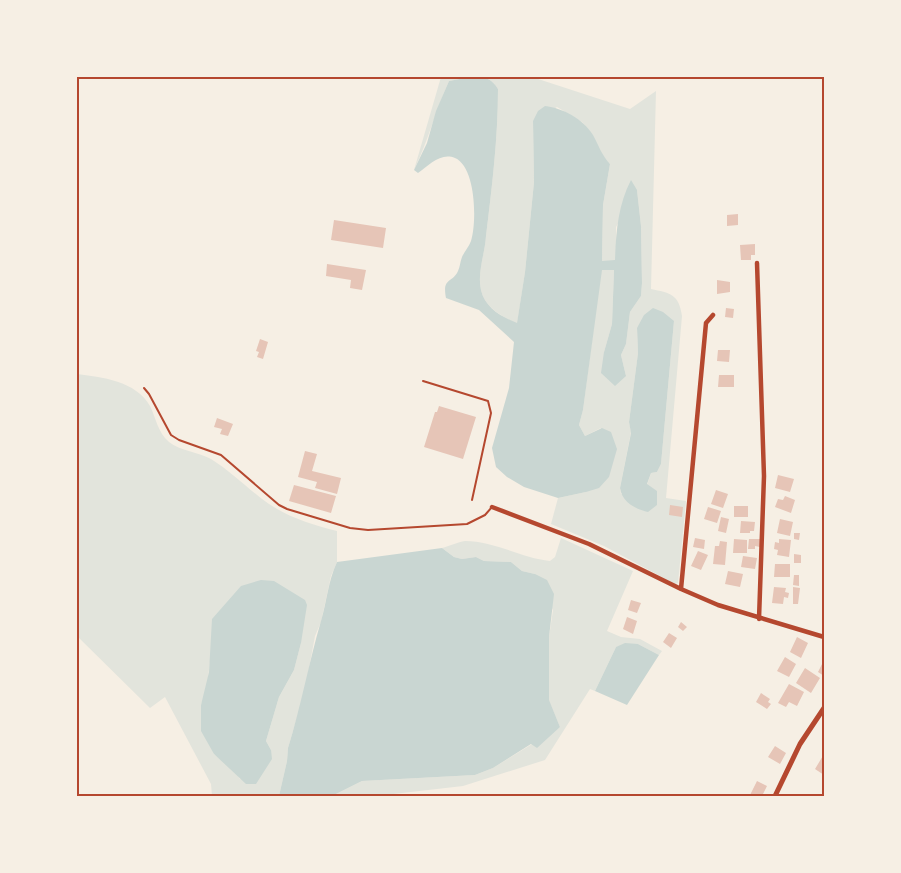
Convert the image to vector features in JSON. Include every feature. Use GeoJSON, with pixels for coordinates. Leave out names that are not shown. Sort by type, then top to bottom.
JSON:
{"type":"FeatureCollection","features":[{"type":"Feature","properties":{"kind":"street"},"geometry":{"type":"LineString","coordinates":[[758,263],[764,476],[759,619]]}},
{"type":"Feature","properties":{"kind":"street"},"geometry":{"type":"LineString","coordinates":[[681,589],[705,331],[706,323],[713,315]]}},
{"type":"Feature","properties":{"kind":"street"},"geometry":{"type":"LineString","coordinates":[[492,507],[589,544],[718,605],[825,637]]}},
{"type":"Feature","properties":{"kind":"street"},"geometry":{"type":"LineString","coordinates":[[775,796],[800,744],[825,708]]}},
{"type":"Feature","properties":{"kind":"lane"},"geometry":{"type":"LineString","coordinates":[[423,381],[488,401],[491,413],[472,500]]}},
{"type":"Feature","properties":{"kind":"lane"},"geometry":{"type":"LineString","coordinates":[[144,388],[171,435],[221,455],[279,505],[287,509],[350,528],[368,530],[467,525],[485,515],[492,507]]}},
{"type":"Feature","properties":{"kind":"shaded area"},"geometry":{"type":"Polygon","coordinates":[[[475,76],[488,79],[498,89],[494,162],[480,276],[481,290],[486,302],[500,315],[517,323],[525,272],[534,182],[533,121],[538,111],[545,106],[552,107],[578,119],[589,129],[610,164],[603,205],[602,261],[615,260],[620,209],[631,180],[637,190],[641,226],[642,283],[641,296],[630,312],[626,344],[621,355],[626,376],[615,386],[601,373],[612,324],[614,270],[602,270],[579,425],[585,436],[602,428],[611,432],[617,449],[609,477],[599,488],[586,492],[558,498],[524,487],[496,467],[492,448],[509,388],[514,342],[479,310],[446,298],[446,284],[456,275],[473,232],[474,209],[471,183],[462,163],[455,158],[440,158],[418,173],[414,170],[427,143],[436,111],[449,81],[475,76]]]}},
{"type":"Feature","properties":{"kind":"shaded area"},"geometry":{"type":"Polygon","coordinates":[[[441,77],[471,77],[449,81],[414,170],[441,77]]]}},
{"type":"Feature","properties":{"kind":"shaded area"},"geometry":{"type":"Polygon","coordinates":[[[475,77],[532,77],[630,109],[656,91],[651,289],[676,299],[682,316],[666,498],[686,501],[678,583],[675,584],[604,546],[551,524],[558,498],[586,492],[601,428],[585,436],[579,425],[583,410],[601,270],[614,269],[612,324],[604,352],[626,376],[621,355],[626,344],[630,312],[641,296],[642,283],[641,226],[637,190],[616,227],[616,261],[602,261],[603,205],[610,164],[599,151],[593,136],[582,122],[557,107],[533,121],[534,182],[517,324],[500,314],[486,302],[481,290],[480,276],[494,162],[498,89],[486,78],[475,77]],[[674,321],[637,328],[638,353],[629,422],[631,432],[620,488],[621,494],[647,485],[651,473],[657,472],[661,464],[674,321]]]}},
{"type":"Feature","properties":{"kind":"shaded area"},"geometry":{"type":"Polygon","coordinates":[[[653,308],[663,312],[674,321],[661,464],[657,472],[651,473],[647,484],[657,491],[657,505],[648,512],[630,504],[623,497],[620,488],[631,433],[629,422],[638,353],[637,328],[644,315],[653,308]]]}},
{"type":"Feature","properties":{"kind":"shaded area"},"geometry":{"type":"Polygon","coordinates":[[[76,374],[118,382],[136,391],[150,406],[160,430],[169,442],[211,459],[269,504],[285,513],[310,524],[337,531],[337,562],[315,636],[305,690],[288,748],[279,796],[212,796],[211,784],[165,697],[150,708],[77,636],[76,374]],[[212,643],[207,688],[201,705],[214,754],[235,771],[240,779],[271,750],[266,741],[279,697],[294,670],[301,643],[212,643]]]}},
{"type":"Feature","properties":{"kind":"shaded area"},"geometry":{"type":"Polygon","coordinates":[[[561,538],[633,571],[607,631],[621,637],[640,639],[662,651],[659,655],[638,644],[616,647],[595,691],[590,689],[545,760],[463,786],[376,796],[332,796],[362,781],[475,775],[493,768],[560,727],[549,701],[549,637],[553,610],[535,574],[522,571],[511,562],[484,561],[476,557],[462,559],[454,557],[442,548],[465,541],[476,542],[550,561],[555,557],[561,538]]]}},
{"type":"Feature","properties":{"kind":"shaded area"},"geometry":{"type":"Polygon","coordinates":[[[442,548],[454,557],[462,559],[476,557],[484,561],[511,562],[522,571],[547,580],[554,594],[549,637],[549,700],[560,727],[537,748],[531,744],[493,768],[475,775],[362,781],[332,796],[279,796],[288,748],[337,562],[442,548]]]}},
{"type":"Feature","properties":{"kind":"shaded area"},"geometry":{"type":"Polygon","coordinates":[[[261,580],[274,581],[305,600],[307,605],[294,670],[279,697],[266,741],[271,750],[272,759],[256,784],[246,784],[214,754],[201,731],[201,705],[209,672],[212,619],[241,586],[261,580]]]}},
{"type":"Feature","properties":{"kind":"shaded area"},"geometry":{"type":"Polygon","coordinates":[[[625,643],[638,644],[659,655],[627,705],[595,691],[616,647],[625,643]]]}},
{"type":"Feature","properties":{"kind":"building"},"geometry":{"type":"Polygon","coordinates":[[[738,214],[738,225],[727,226],[727,215],[738,214]]]}},
{"type":"Feature","properties":{"kind":"building"},"geometry":{"type":"Polygon","coordinates":[[[334,220],[386,228],[383,248],[331,240],[334,220]]]}},
{"type":"Feature","properties":{"kind":"building"},"geometry":{"type":"Polygon","coordinates":[[[755,244],[755,255],[751,255],[751,260],[741,260],[740,245],[755,244]]]}},
{"type":"Feature","properties":{"kind":"building"},"geometry":{"type":"Polygon","coordinates":[[[327,264],[366,270],[362,290],[350,288],[351,280],[326,276],[327,264]]]}},
{"type":"Feature","properties":{"kind":"building"},"geometry":{"type":"Polygon","coordinates":[[[717,280],[730,282],[730,292],[717,294],[717,280]]]}},
{"type":"Feature","properties":{"kind":"building"},"geometry":{"type":"Polygon","coordinates":[[[726,308],[734,309],[733,318],[725,317],[726,308]]]}},
{"type":"Feature","properties":{"kind":"building"},"geometry":{"type":"Polygon","coordinates":[[[260,339],[268,342],[263,359],[257,357],[259,352],[256,351],[260,339]]]}},
{"type":"Feature","properties":{"kind":"building"},"geometry":{"type":"Polygon","coordinates":[[[718,350],[730,350],[729,362],[717,361],[718,350]]]}},
{"type":"Feature","properties":{"kind":"building"},"geometry":{"type":"Polygon","coordinates":[[[719,375],[734,375],[734,387],[718,387],[719,375]]]}},
{"type":"Feature","properties":{"kind":"building"},"geometry":{"type":"Polygon","coordinates":[[[439,406],[476,417],[463,459],[424,447],[439,406]]]}},
{"type":"Feature","properties":{"kind":"building"},"geometry":{"type":"Polygon","coordinates":[[[217,418],[233,424],[228,436],[220,434],[222,429],[214,427],[217,418]]]}},
{"type":"Feature","properties":{"kind":"building"},"geometry":{"type":"Polygon","coordinates":[[[305,451],[317,454],[312,471],[341,478],[337,494],[315,488],[317,482],[298,477],[305,451]]]}},
{"type":"Feature","properties":{"kind":"building"},"geometry":{"type":"Polygon","coordinates":[[[778,475],[794,479],[790,492],[775,488],[778,475]]]}},
{"type":"Feature","properties":{"kind":"building"},"geometry":{"type":"Polygon","coordinates":[[[294,485],[336,496],[331,513],[289,501],[294,485]]]}},
{"type":"Feature","properties":{"kind":"building"},"geometry":{"type":"Polygon","coordinates":[[[716,490],[728,494],[723,508],[711,504],[716,490]]]}},
{"type":"Feature","properties":{"kind":"building"},"geometry":{"type":"Polygon","coordinates":[[[785,496],[795,500],[791,513],[775,507],[778,499],[783,500],[785,496]]]}},
{"type":"Feature","properties":{"kind":"building"},"geometry":{"type":"Polygon","coordinates":[[[670,505],[683,507],[682,517],[669,515],[670,505]]]}},
{"type":"Feature","properties":{"kind":"building"},"geometry":{"type":"Polygon","coordinates":[[[734,506],[748,506],[748,517],[734,517],[734,506]]]}},
{"type":"Feature","properties":{"kind":"building"},"geometry":{"type":"Polygon","coordinates":[[[708,507],[721,511],[717,523],[704,519],[708,507]]]}},
{"type":"Feature","properties":{"kind":"building"},"geometry":{"type":"Polygon","coordinates":[[[721,517],[729,519],[726,533],[718,531],[721,517]]]}},
{"type":"Feature","properties":{"kind":"building"},"geometry":{"type":"Polygon","coordinates":[[[780,519],[793,522],[790,536],[777,533],[780,519]]]}},
{"type":"Feature","properties":{"kind":"building"},"geometry":{"type":"Polygon","coordinates":[[[741,521],[755,522],[754,531],[740,533],[741,521]]]}},
{"type":"Feature","properties":{"kind":"building"},"geometry":{"type":"Polygon","coordinates":[[[794,533],[800,533],[799,540],[794,539],[794,533]]]}},
{"type":"Feature","properties":{"kind":"building"},"geometry":{"type":"Polygon","coordinates":[[[695,538],[705,540],[704,549],[693,547],[695,538]]]}},
{"type":"Feature","properties":{"kind":"building"},"geometry":{"type":"Polygon","coordinates":[[[734,539],[747,540],[747,553],[733,553],[734,539]]]}},
{"type":"Feature","properties":{"kind":"building"},"geometry":{"type":"Polygon","coordinates":[[[749,539],[760,539],[760,547],[755,546],[755,549],[748,549],[749,539]]]}},
{"type":"Feature","properties":{"kind":"building"},"geometry":{"type":"Polygon","coordinates":[[[779,539],[791,540],[789,557],[777,555],[778,550],[774,549],[775,542],[779,543],[779,539]]]}},
{"type":"Feature","properties":{"kind":"building"},"geometry":{"type":"Polygon","coordinates":[[[720,541],[727,542],[725,565],[713,564],[715,546],[719,546],[720,541]]]}},
{"type":"Feature","properties":{"kind":"building"},"geometry":{"type":"Polygon","coordinates":[[[698,551],[708,555],[701,570],[691,566],[698,551]]]}},
{"type":"Feature","properties":{"kind":"building"},"geometry":{"type":"Polygon","coordinates":[[[794,554],[801,555],[801,563],[794,563],[794,554]]]}},
{"type":"Feature","properties":{"kind":"building"},"geometry":{"type":"Polygon","coordinates":[[[743,556],[757,558],[755,569],[741,567],[743,556]]]}},
{"type":"Feature","properties":{"kind":"building"},"geometry":{"type":"Polygon","coordinates":[[[775,564],[790,564],[790,577],[774,577],[775,564]]]}},
{"type":"Feature","properties":{"kind":"building"},"geometry":{"type":"Polygon","coordinates":[[[728,571],[743,574],[740,587],[725,584],[728,571]]]}},
{"type":"Feature","properties":{"kind":"building"},"geometry":{"type":"Polygon","coordinates":[[[794,575],[799,575],[799,586],[793,585],[794,575]]]}},
{"type":"Feature","properties":{"kind":"building"},"geometry":{"type":"Polygon","coordinates":[[[774,587],[786,588],[785,592],[789,593],[788,598],[784,597],[783,604],[772,603],[774,587]]]}},
{"type":"Feature","properties":{"kind":"building"},"geometry":{"type":"Polygon","coordinates":[[[793,587],[800,588],[798,604],[793,604],[793,587]]]}},
{"type":"Feature","properties":{"kind":"building"},"geometry":{"type":"Polygon","coordinates":[[[631,600],[641,603],[637,613],[628,610],[631,600]]]}},
{"type":"Feature","properties":{"kind":"building"},"geometry":{"type":"Polygon","coordinates":[[[627,617],[637,621],[633,634],[623,629],[627,617]]]}},
{"type":"Feature","properties":{"kind":"building"},"geometry":{"type":"Polygon","coordinates":[[[681,622],[687,627],[683,631],[678,627],[681,622]]]}},
{"type":"Feature","properties":{"kind":"building"},"geometry":{"type":"Polygon","coordinates":[[[669,633],[677,638],[671,648],[663,642],[669,633]]]}},
{"type":"Feature","properties":{"kind":"building"},"geometry":{"type":"Polygon","coordinates":[[[797,637],[808,643],[801,658],[790,652],[797,637]]]}},
{"type":"Feature","properties":{"kind":"building"},"geometry":{"type":"Polygon","coordinates":[[[785,657],[796,664],[789,677],[777,671],[785,657]]]}},
{"type":"Feature","properties":{"kind":"building"},"geometry":{"type":"Polygon","coordinates":[[[824,660],[824,676],[818,672],[824,660]]]}},
{"type":"Feature","properties":{"kind":"building"},"geometry":{"type":"Polygon","coordinates":[[[805,668],[820,678],[811,693],[796,683],[805,668]]]}},
{"type":"Feature","properties":{"kind":"building"},"geometry":{"type":"Polygon","coordinates":[[[789,684],[804,692],[797,706],[789,702],[786,707],[778,703],[789,684]]]}},
{"type":"Feature","properties":{"kind":"building"},"geometry":{"type":"Polygon","coordinates":[[[761,693],[770,699],[768,702],[771,704],[767,709],[756,702],[761,693]]]}},
{"type":"Feature","properties":{"kind":"building"},"geometry":{"type":"Polygon","coordinates":[[[775,746],[786,753],[780,764],[768,757],[775,746]]]}},
{"type":"Feature","properties":{"kind":"building"},"geometry":{"type":"Polygon","coordinates":[[[824,754],[824,775],[815,769],[824,754]]]}},
{"type":"Feature","properties":{"kind":"building"},"geometry":{"type":"Polygon","coordinates":[[[757,781],[767,786],[762,796],[750,795],[757,781]]]}}]}
